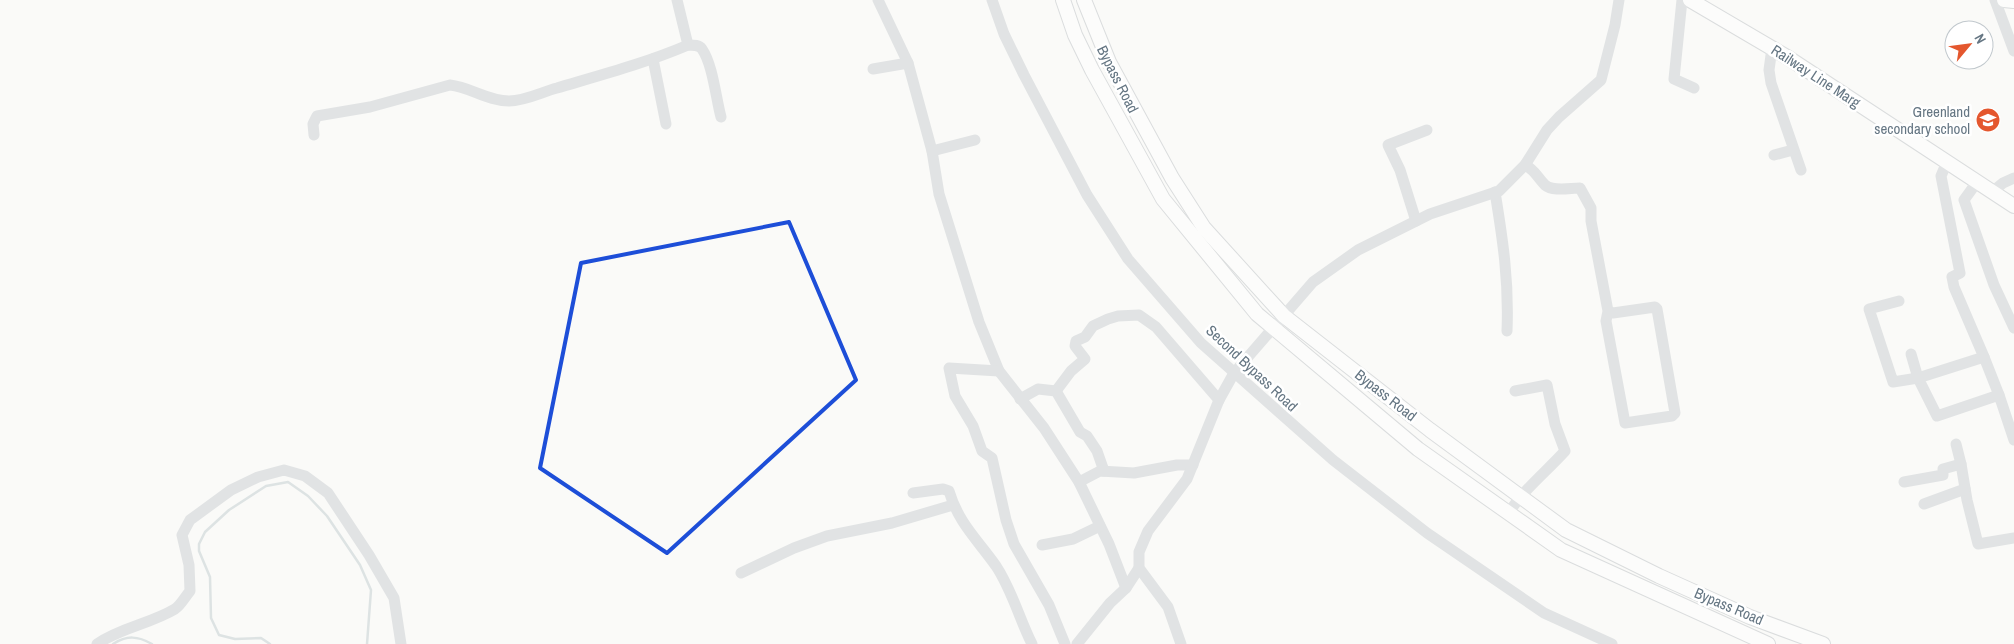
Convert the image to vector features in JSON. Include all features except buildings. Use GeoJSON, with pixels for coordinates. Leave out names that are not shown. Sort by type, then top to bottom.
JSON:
{"type":"FeatureCollection","features":[{"type":"Feature","properties":{"kind":"main road","name":"Bypass Road"},"geometry":{"type":"LineString","coordinates":[[1063,0],[1075,35],[1114,112],[1163,199],[1257,314],[1272,328],[1418,449],[1561,550],[1769,644]]}},
{"type":"Feature","properties":{"kind":"main road","name":"Bypass Road"},"geometry":{"type":"LineString","coordinates":[[1084,0],[1105,54],[1172,178],[1204,228],[1284,316],[1430,430],[1566,530],[1659,576],[1822,644]]}},
{"type":"Feature","properties":{"kind":"main road","name":"Railway Line Marg"},"geometry":{"type":"LineString","coordinates":[[1690,0],[1706,4],[2014,206]]}},
{"type":"Feature","properties":{"kind":"main road"},"geometry":{"type":"LineString","coordinates":[[2004,0],[2014,1]]}},
{"type":"Feature","properties":{"kind":"main road"},"geometry":{"type":"LineString","coordinates":[[1114,112],[1130,103]]}},
{"type":"Feature","properties":{"kind":"main road"},"geometry":{"type":"LineString","coordinates":[[1769,644],[1776,626]]}},
{"type":"Feature","properties":{"kind":"street"},"geometry":{"type":"LineString","coordinates":[[677,0],[688,45]]}},
{"type":"Feature","properties":{"kind":"street"},"geometry":{"type":"LineString","coordinates":[[878,0],[908,63],[932,152],[938,194],[979,322],[999,371],[1044,428],[1079,482],[1126,588]]}},
{"type":"Feature","properties":{"kind":"street","name":"Second Bypass Road"},"geometry":{"type":"LineString","coordinates":[[992,0],[1004,34],[1087,195],[1128,259],[1201,343],[1333,460],[1427,533],[1544,613],[1612,644]]}},
{"type":"Feature","properties":{"kind":"street"},"geometry":{"type":"LineString","coordinates":[[1181,644],[1168,607],[1140,568],[1139,552],[1148,531],[1187,479],[1220,400],[1234,373],[1313,282],[1358,250],[1416,221],[1499,191],[1525,165],[1547,130],[1558,117],[1601,80],[1619,0]]}},
{"type":"Feature","properties":{"kind":"street"},"geometry":{"type":"LineString","coordinates":[[1682,0],[1674,79],[1694,88]]}},
{"type":"Feature","properties":{"kind":"street"},"geometry":{"type":"LineString","coordinates":[[1995,0],[2014,51]]}},
{"type":"Feature","properties":{"kind":"street"},"geometry":{"type":"LineString","coordinates":[[314,135],[313,124],[317,116],[370,107],[450,85],[461,86],[474,94],[510,101],[653,59],[688,45],[697,45],[702,49],[709,66],[721,118]]}},
{"type":"Feature","properties":{"kind":"street"},"geometry":{"type":"LineString","coordinates":[[1772,48],[1769,70],[1771,83],[1801,170]]}},
{"type":"Feature","properties":{"kind":"street"},"geometry":{"type":"LineString","coordinates":[[653,59],[666,124]]}},
{"type":"Feature","properties":{"kind":"street"},"geometry":{"type":"LineString","coordinates":[[874,69],[908,63]]}},
{"type":"Feature","properties":{"kind":"street"},"geometry":{"type":"LineString","coordinates":[[1416,221],[1400,170],[1388,145],[1427,130]]}},
{"type":"Feature","properties":{"kind":"street"},"geometry":{"type":"LineString","coordinates":[[932,152],[975,140]]}},
{"type":"Feature","properties":{"kind":"street"},"geometry":{"type":"LineString","coordinates":[[1774,155],[1793,150]]}},
{"type":"Feature","properties":{"kind":"street"},"geometry":{"type":"LineString","coordinates":[[1947,162],[1941,176],[1960,273],[1952,277],[1954,287],[1984,357],[2014,440]]}},
{"type":"Feature","properties":{"kind":"street"},"geometry":{"type":"LineString","coordinates":[[1525,165],[1535,171],[1546,186],[1553,189],[1580,188],[1591,208],[1591,221],[1608,311],[1606,321],[1625,423],[1674,415],[1657,309],[1654,306],[1613,313],[1608,311]]}},
{"type":"Feature","properties":{"kind":"street"},"geometry":{"type":"LineString","coordinates":[[1992,192],[2003,182],[2014,178]]}},
{"type":"Feature","properties":{"kind":"street"},"geometry":{"type":"LineString","coordinates":[[1978,182],[1964,200],[1994,285],[2014,328]]}},
{"type":"Feature","properties":{"kind":"street"},"geometry":{"type":"LineString","coordinates":[[1495,192],[1506,257],[1508,289],[1507,331]]}},
{"type":"Feature","properties":{"kind":"street"},"geometry":{"type":"LineString","coordinates":[[1899,301],[1869,309],[1892,382],[1918,378],[1984,357]]}},
{"type":"Feature","properties":{"kind":"street"},"geometry":{"type":"LineString","coordinates":[[1056,391],[1071,371],[1085,359],[1075,346],[1076,341],[1085,336],[1093,326],[1108,319],[1118,316],[1139,315],[1156,327],[1220,400]]}},
{"type":"Feature","properties":{"kind":"street"},"geometry":{"type":"LineString","coordinates":[[1911,354],[1918,378],[1937,416],[1999,396]]}},
{"type":"Feature","properties":{"kind":"street"},"geometry":{"type":"LineString","coordinates":[[999,371],[949,368],[955,396],[972,426],[982,451],[992,458],[1006,520],[1014,544],[1049,605],[1065,644]]}},
{"type":"Feature","properties":{"kind":"street"},"geometry":{"type":"LineString","coordinates":[[1508,514],[1519,496],[1540,478],[1565,451],[1555,424],[1547,385],[1515,391]]}},
{"type":"Feature","properties":{"kind":"street"},"geometry":{"type":"LineString","coordinates":[[1020,399],[1038,389],[1056,391]]}},
{"type":"Feature","properties":{"kind":"street"},"geometry":{"type":"LineString","coordinates":[[1056,391],[1080,432],[1087,436],[1097,450],[1104,471]]}},
{"type":"Feature","properties":{"kind":"street"},"geometry":{"type":"LineString","coordinates":[[1956,444],[1978,544],[2014,538]]}},
{"type":"Feature","properties":{"kind":"street"},"geometry":{"type":"LineString","coordinates":[[1904,482],[1942,475],[1942,469],[1961,464]]}},
{"type":"Feature","properties":{"kind":"street"},"geometry":{"type":"LineString","coordinates":[[1079,482],[1100,471],[1134,473],[1177,465],[1193,465]]}},
{"type":"Feature","properties":{"kind":"street"},"geometry":{"type":"LineString","coordinates":[[96,644],[114,632],[158,617],[176,608],[190,591],[189,565],[182,535],[190,520],[231,490],[258,477],[284,470],[305,476],[328,493],[369,555],[394,598],[401,644]]}},
{"type":"Feature","properties":{"kind":"street"},"geometry":{"type":"LineString","coordinates":[[913,493],[943,489],[948,491],[966,529],[996,567],[1009,589],[1032,644]]}},
{"type":"Feature","properties":{"kind":"street"},"geometry":{"type":"LineString","coordinates":[[1924,504],[1965,489]]}},
{"type":"Feature","properties":{"kind":"street"},"geometry":{"type":"LineString","coordinates":[[741,573],[794,548],[827,536],[892,523],[953,505]]}},
{"type":"Feature","properties":{"kind":"street"},"geometry":{"type":"LineString","coordinates":[[1042,545],[1073,540],[1100,526]]}},
{"type":"Feature","properties":{"kind":"street"},"geometry":{"type":"LineString","coordinates":[[1077,644],[1110,603],[1126,588],[1140,568]]}},
{"type":"Feature","properties":{"kind":"highlighted area"},"geometry":{"type":"Polygon","coordinates":[[[789,222],[856,380],[667,553],[540,468],[581,263],[789,222]]]}},
{"type":"Feature","properties":{"kind":"waterway"},"geometry":{"type":"LineString","coordinates":[[270,644],[261,638],[235,639],[219,635],[211,618],[210,577],[199,551],[199,544],[205,532],[229,510],[266,486],[288,482],[308,496],[327,516],[360,565],[371,590],[367,644]]}},
{"type":"Feature","properties":{"kind":"waterway"},"geometry":{"type":"LineString","coordinates":[[113,644],[128,638],[142,639],[152,644]]}},
{"type":"Feature","properties":{"kind":"place","name":"Greenland secondary school"},"geometry":{"type":"Point","coordinates":[1988,120]}}]}
